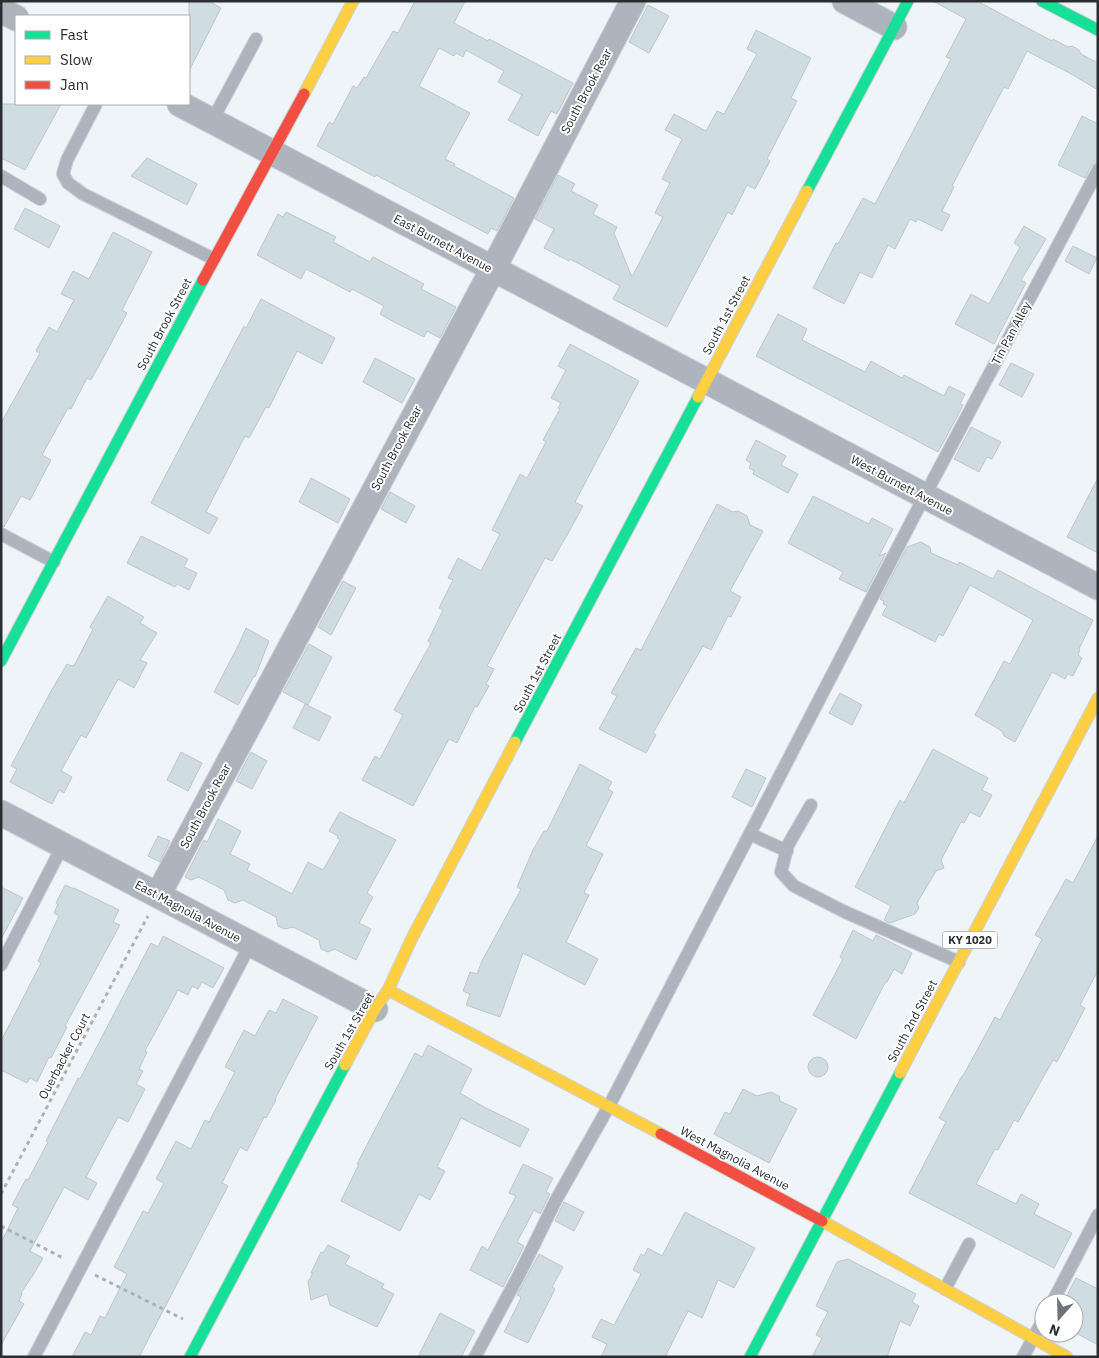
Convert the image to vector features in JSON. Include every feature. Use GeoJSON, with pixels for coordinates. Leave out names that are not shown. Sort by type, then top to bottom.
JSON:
{"type":"FeatureCollection","features":[{"type":"Feature","properties":{"kind":"street","name":"South Brook Street"},"geometry":{"type":"LineString","coordinates":[[1,661],[353,1]]}},
{"type":"Feature","properties":{"kind":"street","name":"South Brook Rear"},"geometry":{"type":"LineString","coordinates":[[158,895],[493,269],[633,1]]}},
{"type":"Feature","properties":{"kind":"street"},"geometry":{"type":"LineString","coordinates":[[845,1],[894,26]]}},
{"type":"Feature","properties":{"kind":"street","name":"South 1st Street"},"geometry":{"type":"LineString","coordinates":[[190,1357],[382,1000],[412,938],[908,1]]}},
{"type":"Feature","properties":{"kind":"street"},"geometry":{"type":"LineString","coordinates":[[1042,1],[1098,30]]}},
{"type":"Feature","properties":{"kind":"street"},"geometry":{"type":"LineString","coordinates":[[1,10],[15,17]]}},
{"type":"Feature","properties":{"kind":"street","name":"East Burnett Avenue"},"geometry":{"type":"LineString","coordinates":[[182,105],[706,382]]}},
{"type":"Feature","properties":{"kind":"street","name":"West Burnett Avenue"},"geometry":{"type":"LineString","coordinates":[[706,382],[1098,587]]}},
{"type":"Feature","properties":{"kind":"street","name":"South 2nd Street"},"geometry":{"type":"LineString","coordinates":[[750,1357],[1098,698]]}},
{"type":"Feature","properties":{"kind":"street","name":"East Magnolia Avenue"},"geometry":{"type":"LineString","coordinates":[[1,813],[250,943],[382,1000]]}},
{"type":"Feature","properties":{"kind":"street","name":"West Magnolia Avenue"},"geometry":{"type":"LineString","coordinates":[[382,1000],[609,1106],[1067,1357]]}},
{"type":"Feature","properties":{"kind":"lane"},"geometry":{"type":"LineString","coordinates":[[1,10],[7,1]]}},
{"type":"Feature","properties":{"kind":"lane"},"geometry":{"type":"LineString","coordinates":[[212,121],[256,39]]}},
{"type":"Feature","properties":{"kind":"lane"},"geometry":{"type":"LineString","coordinates":[[95,105],[67,160],[63,174],[68,183],[83,194],[214,259]]}},
{"type":"Feature","properties":{"kind":"lane","name":"Tin Pan Alley"},"geometry":{"type":"LineString","coordinates":[[475,1357],[556,1200],[609,1106],[924,496],[1098,170]]}},
{"type":"Feature","properties":{"kind":"lane"},"geometry":{"type":"LineString","coordinates":[[1,176],[40,199]]}},
{"type":"Feature","properties":{"kind":"lane"},"geometry":{"type":"LineString","coordinates":[[1,534],[54,562]]}},
{"type":"Feature","properties":{"kind":"lane"},"geometry":{"type":"LineString","coordinates":[[811,805],[788,845],[781,872],[794,886],[845,912],[959,962]]}},
{"type":"Feature","properties":{"kind":"lane"},"geometry":{"type":"LineString","coordinates":[[750,834],[787,851]]}},
{"type":"Feature","properties":{"kind":"lane"},"geometry":{"type":"LineString","coordinates":[[1,965],[62,845]]}},
{"type":"Feature","properties":{"kind":"lane"},"geometry":{"type":"LineString","coordinates":[[34,1357],[250,943]]}},
{"type":"Feature","properties":{"kind":"lane"},"geometry":{"type":"LineString","coordinates":[[1057,1293],[1098,1215]]}},
{"type":"Feature","properties":{"kind":"lane"},"geometry":{"type":"LineString","coordinates":[[945,1289],[969,1244]]}},
{"type":"Feature","properties":{"kind":"lane"},"geometry":{"type":"LineString","coordinates":[[1023,1357],[1033,1338]]}},
{"type":"Feature","properties":{"kind":"path","name":"Ouerbacker Court"},"geometry":{"type":"LineString","coordinates":[[1,1194],[142,927]]}},
{"type":"Feature","properties":{"kind":"building"},"geometry":{"type":"Polygon","coordinates":[[[189,1],[209,1],[221,8],[190,69],[190,15],[189,1]]]}},
{"type":"Feature","properties":{"kind":"building"},"geometry":{"type":"Polygon","coordinates":[[[415,1],[465,1],[454,23],[573,83],[557,114],[551,111],[538,136],[508,120],[522,95],[498,82],[504,71],[466,50],[463,57],[456,53],[454,56],[439,48],[419,86],[470,113],[445,159],[455,164],[454,166],[514,198],[497,231],[491,228],[488,234],[317,146],[329,122],[333,124],[353,86],[357,88],[364,77],[366,78],[393,31],[398,33],[415,1]]]}},
{"type":"Feature","properties":{"kind":"building"},"geometry":{"type":"Polygon","coordinates":[[[933,1],[977,1],[1052,41],[1053,39],[1068,47],[1072,46],[1079,50],[1081,54],[1098,63],[1098,90],[1027,51],[1008,89],[1004,87],[952,186],[954,187],[942,211],[950,215],[942,231],[918,219],[916,222],[910,219],[895,249],[888,245],[872,278],[860,272],[844,304],[813,288],[836,243],[838,244],[863,198],[875,204],[951,59],[946,57],[966,19],[933,1]]]}},
{"type":"Feature","properties":{"kind":"building"},"geometry":{"type":"Polygon","coordinates":[[[648,5],[669,16],[649,53],[629,42],[648,5]]]}},
{"type":"Feature","properties":{"kind":"building"},"geometry":{"type":"Polygon","coordinates":[[[756,30],[811,58],[791,98],[797,101],[767,159],[770,161],[755,189],[747,185],[732,215],[728,212],[667,327],[613,299],[620,286],[570,259],[569,261],[544,248],[554,229],[535,219],[558,175],[575,184],[571,191],[598,205],[593,214],[617,227],[614,233],[632,277],[663,217],[655,213],[670,183],[662,179],[682,139],[665,130],[674,114],[706,131],[717,111],[724,114],[757,54],[747,49],[756,30]]]}},
{"type":"Feature","properties":{"kind":"building"},"geometry":{"type":"Polygon","coordinates":[[[1,104],[60,105],[25,170],[1,158],[1,104]]]}},
{"type":"Feature","properties":{"kind":"building"},"geometry":{"type":"Polygon","coordinates":[[[1082,116],[1098,124],[1098,162],[1091,166],[1085,178],[1058,165],[1082,116]]]}},
{"type":"Feature","properties":{"kind":"building"},"geometry":{"type":"Polygon","coordinates":[[[147,158],[197,184],[187,205],[131,176],[147,158]]]}},
{"type":"Feature","properties":{"kind":"building"},"geometry":{"type":"Polygon","coordinates":[[[25,208],[60,226],[49,248],[14,229],[25,208]]]}},
{"type":"Feature","properties":{"kind":"building"},"geometry":{"type":"Polygon","coordinates":[[[286,212],[336,237],[333,242],[370,262],[373,257],[424,284],[421,289],[456,307],[440,338],[427,331],[424,337],[394,322],[380,314],[384,306],[352,289],[350,292],[306,269],[301,279],[257,255],[278,214],[283,217],[286,212]]]}},
{"type":"Feature","properties":{"kind":"building"},"geometry":{"type":"Polygon","coordinates":[[[1024,226],[1046,239],[1021,280],[1026,283],[994,344],[955,324],[971,294],[989,304],[1020,247],[1014,243],[1024,226]]]}},
{"type":"Feature","properties":{"kind":"building"},"geometry":{"type":"Polygon","coordinates":[[[113,232],[152,252],[122,310],[127,313],[107,351],[91,380],[87,378],[71,409],[68,408],[42,455],[51,460],[30,500],[21,496],[4,527],[1,526],[1,423],[40,353],[36,351],[49,327],[57,332],[74,300],[61,294],[73,271],[89,279],[113,232]]]}},
{"type":"Feature","properties":{"kind":"building"},"geometry":{"type":"Polygon","coordinates":[[[1073,246],[1097,258],[1089,274],[1065,261],[1073,246]]]}},
{"type":"Feature","properties":{"kind":"building"},"geometry":{"type":"Polygon","coordinates":[[[261,299],[335,338],[322,364],[297,351],[269,408],[266,407],[249,438],[245,436],[206,512],[218,518],[209,534],[151,503],[244,326],[246,328],[261,299]]]}},
{"type":"Feature","properties":{"kind":"building"},"geometry":{"type":"Polygon","coordinates":[[[778,314],[807,329],[802,340],[865,372],[871,361],[902,378],[904,375],[944,396],[949,386],[965,394],[960,404],[963,405],[938,452],[756,356],[778,314]]]}},
{"type":"Feature","properties":{"kind":"building"},"geometry":{"type":"Polygon","coordinates":[[[570,344],[639,381],[575,502],[583,506],[552,561],[545,558],[487,666],[494,669],[486,684],[489,686],[477,707],[475,706],[457,743],[449,739],[413,806],[362,780],[375,756],[380,759],[403,715],[394,710],[431,643],[428,641],[443,610],[439,608],[453,580],[448,578],[458,558],[481,571],[500,534],[492,530],[520,474],[527,478],[546,442],[543,440],[560,409],[558,408],[561,403],[551,398],[566,370],[558,366],[570,344]]]}},
{"type":"Feature","properties":{"kind":"building"},"geometry":{"type":"Polygon","coordinates":[[[375,358],[415,379],[402,403],[363,382],[375,358]]]}},
{"type":"Feature","properties":{"kind":"building"},"geometry":{"type":"Polygon","coordinates":[[[1011,363],[1034,374],[1022,397],[999,385],[1011,363]]]}},
{"type":"Feature","properties":{"kind":"building"},"geometry":{"type":"Polygon","coordinates":[[[971,427],[1001,442],[992,459],[987,457],[979,472],[954,459],[971,427]]]}},
{"type":"Feature","properties":{"kind":"building"},"geometry":{"type":"Polygon","coordinates":[[[756,440],[786,456],[781,465],[798,474],[788,493],[753,474],[754,471],[749,468],[751,463],[746,460],[756,440]]]}},
{"type":"Feature","properties":{"kind":"building"},"geometry":{"type":"Polygon","coordinates":[[[311,478],[350,499],[338,523],[299,502],[311,478]]]}},
{"type":"Feature","properties":{"kind":"building"},"geometry":{"type":"Polygon","coordinates":[[[1098,478],[1098,553],[1067,537],[1098,478]]]}},
{"type":"Feature","properties":{"kind":"building"},"geometry":{"type":"Polygon","coordinates":[[[390,492],[415,506],[406,523],[381,509],[390,492]]]}},
{"type":"Feature","properties":{"kind":"building"},"geometry":{"type":"Polygon","coordinates":[[[813,496],[869,524],[872,518],[893,529],[879,556],[886,553],[866,592],[839,579],[843,572],[788,543],[813,496]]]}},
{"type":"Feature","properties":{"kind":"building"},"geometry":{"type":"Polygon","coordinates":[[[717,504],[747,516],[750,525],[763,531],[730,591],[741,597],[731,617],[728,616],[711,650],[703,646],[653,733],[656,735],[646,753],[599,729],[617,696],[611,693],[636,648],[641,650],[717,504]]]}},
{"type":"Feature","properties":{"kind":"building"},"geometry":{"type":"Polygon","coordinates":[[[141,536],[188,559],[184,567],[197,573],[189,590],[177,584],[175,587],[127,563],[141,536]]]}},
{"type":"Feature","properties":{"kind":"building"},"geometry":{"type":"Polygon","coordinates":[[[921,542],[930,547],[931,553],[958,565],[959,562],[993,579],[998,570],[1093,620],[1079,649],[1078,655],[1082,658],[1073,676],[1068,674],[1065,679],[1052,672],[1015,742],[1004,736],[1002,731],[975,715],[1004,661],[1010,664],[1033,620],[970,585],[943,636],[939,634],[935,642],[882,615],[887,606],[880,599],[907,547],[921,542]]]}},
{"type":"Feature","properties":{"kind":"building"},"geometry":{"type":"Polygon","coordinates":[[[343,581],[356,588],[331,635],[318,627],[343,581]]]}},
{"type":"Feature","properties":{"kind":"building"},"geometry":{"type":"Polygon","coordinates":[[[108,596],[144,617],[140,623],[157,633],[140,660],[147,663],[134,688],[118,679],[86,738],[81,735],[61,771],[72,777],[64,793],[59,790],[52,804],[10,782],[17,769],[11,766],[67,664],[72,666],[75,664],[93,629],[90,627],[108,596]]]}},
{"type":"Feature","properties":{"kind":"building"},"geometry":{"type":"Polygon","coordinates":[[[246,628],[269,641],[255,677],[238,705],[214,692],[246,628]]]}},
{"type":"Feature","properties":{"kind":"building"},"geometry":{"type":"Polygon","coordinates":[[[309,644],[332,657],[308,705],[283,692],[309,644]]]}},
{"type":"Feature","properties":{"kind":"building"},"geometry":{"type":"Polygon","coordinates":[[[840,693],[862,705],[852,725],[829,713],[840,693]]]}},
{"type":"Feature","properties":{"kind":"building"},"geometry":{"type":"Polygon","coordinates":[[[305,704],[331,717],[319,741],[293,728],[305,704]]]}},
{"type":"Feature","properties":{"kind":"building"},"geometry":{"type":"Polygon","coordinates":[[[933,749],[988,778],[982,790],[992,795],[980,817],[970,812],[964,823],[961,822],[941,860],[944,868],[936,871],[917,903],[919,908],[915,914],[890,923],[884,920],[891,906],[855,887],[900,800],[904,803],[933,749]]]}},
{"type":"Feature","properties":{"kind":"building"},"geometry":{"type":"Polygon","coordinates":[[[181,752],[202,763],[188,791],[167,780],[181,752]]]}},
{"type":"Feature","properties":{"kind":"building"},"geometry":{"type":"Polygon","coordinates":[[[251,752],[267,761],[252,789],[236,781],[251,752]]]}},
{"type":"Feature","properties":{"kind":"building"},"geometry":{"type":"Polygon","coordinates":[[[580,764],[612,782],[608,789],[613,792],[586,846],[603,854],[584,893],[589,895],[566,942],[598,959],[585,985],[523,953],[500,1017],[466,1005],[470,994],[463,991],[470,972],[477,974],[482,961],[521,889],[517,887],[533,850],[544,831],[547,831],[580,764]]]}},
{"type":"Feature","properties":{"kind":"building"},"geometry":{"type":"Polygon","coordinates":[[[746,769],[766,778],[752,807],[732,797],[746,769]]]}},
{"type":"Feature","properties":{"kind":"building"},"geometry":{"type":"Polygon","coordinates":[[[340,812],[396,840],[367,893],[373,897],[359,923],[371,929],[356,960],[335,949],[328,952],[321,949],[319,940],[293,927],[285,929],[278,926],[276,917],[243,900],[235,903],[228,900],[224,890],[199,877],[191,880],[185,877],[204,840],[207,842],[218,819],[241,831],[230,854],[250,864],[247,870],[292,894],[308,862],[323,870],[340,840],[337,838],[338,836],[329,831],[340,812]]]}},
{"type":"Feature","properties":{"kind":"building"},"geometry":{"type":"Polygon","coordinates":[[[158,836],[170,841],[160,862],[148,856],[158,836]]]}},
{"type":"Feature","properties":{"kind":"building"},"geometry":{"type":"Polygon","coordinates":[[[1098,836],[1098,970],[1080,1005],[1085,1008],[1057,1062],[1053,1060],[1018,1122],[1014,1120],[998,1150],[995,1149],[976,1184],[1016,1204],[1021,1194],[1039,1204],[1034,1214],[1072,1233],[1054,1268],[909,1193],[946,1122],[939,1118],[995,1017],[1000,1020],[1042,939],[1035,935],[1066,879],[1073,883],[1098,836]]]}},
{"type":"Feature","properties":{"kind":"building"},"geometry":{"type":"Polygon","coordinates":[[[65,885],[119,910],[113,922],[120,925],[37,1082],[30,1078],[27,1083],[1,1070],[1,1041],[41,963],[38,961],[59,916],[54,913],[58,904],[56,903],[65,885]]]}},
{"type":"Feature","properties":{"kind":"building"},"geometry":{"type":"Polygon","coordinates":[[[1,887],[23,898],[1,939],[1,887]]]}},
{"type":"Feature","properties":{"kind":"building"},"geometry":{"type":"Polygon","coordinates":[[[853,930],[873,941],[876,935],[912,953],[902,974],[894,969],[886,981],[856,1039],[813,1015],[843,959],[840,957],[853,930]]]}},
{"type":"Feature","properties":{"kind":"building"},"geometry":{"type":"Polygon","coordinates":[[[163,936],[224,968],[213,988],[202,982],[198,989],[192,986],[188,995],[178,990],[145,1051],[147,1052],[139,1069],[143,1071],[136,1084],[145,1089],[128,1122],[118,1117],[86,1177],[97,1183],[88,1200],[64,1187],[30,1251],[43,1258],[21,1293],[19,1301],[24,1304],[1,1345],[1,1243],[18,1208],[12,1205],[26,1179],[28,1180],[78,1078],[80,1079],[151,943],[158,947],[163,936]]]}},
{"type":"Feature","properties":{"kind":"building"},"geometry":{"type":"Polygon","coordinates":[[[283,999],[318,1017],[276,1100],[266,1118],[264,1117],[247,1151],[240,1147],[222,1183],[228,1186],[139,1357],[72,1357],[85,1332],[91,1335],[100,1316],[105,1318],[127,1274],[114,1267],[143,1211],[148,1213],[164,1183],[156,1179],[176,1141],[191,1149],[205,1120],[209,1122],[235,1072],[225,1067],[244,1030],[255,1036],[269,1010],[276,1013],[283,999]]]}},
{"type":"Feature","properties":{"kind":"building"},"geometry":{"type":"Polygon","coordinates":[[[428,1045],[472,1069],[460,1093],[529,1129],[520,1147],[461,1118],[437,1167],[445,1171],[430,1200],[419,1194],[400,1231],[341,1201],[359,1164],[357,1164],[415,1053],[422,1057],[428,1045]]]}},
{"type":"Feature","properties":{"kind":"building"},"geometry":{"type":"Polygon","coordinates":[[[818,1057],[825,1060],[828,1067],[825,1074],[818,1077],[811,1074],[808,1067],[811,1060],[818,1057]]]}},
{"type":"Feature","properties":{"kind":"building"},"geometry":{"type":"Polygon","coordinates":[[[743,1089],[757,1096],[771,1092],[779,1096],[780,1101],[797,1109],[769,1163],[714,1134],[725,1112],[730,1114],[743,1089]]]}},
{"type":"Feature","properties":{"kind":"building"},"geometry":{"type":"Polygon","coordinates":[[[523,1164],[553,1178],[546,1192],[550,1194],[540,1214],[534,1210],[517,1242],[524,1246],[503,1287],[470,1270],[482,1246],[488,1250],[516,1196],[509,1193],[523,1164]]]}},
{"type":"Feature","properties":{"kind":"building"},"geometry":{"type":"Polygon","coordinates":[[[564,1202],[584,1212],[574,1231],[555,1221],[564,1202]]]}},
{"type":"Feature","properties":{"kind":"building"},"geometry":{"type":"Polygon","coordinates":[[[685,1212],[755,1248],[734,1288],[718,1280],[702,1318],[688,1311],[665,1357],[601,1357],[607,1344],[592,1337],[601,1319],[614,1325],[641,1274],[633,1270],[641,1254],[644,1256],[648,1248],[662,1256],[685,1212]]]}},
{"type":"Feature","properties":{"kind":"building"},"geometry":{"type":"Polygon","coordinates":[[[328,1245],[350,1256],[345,1264],[384,1284],[382,1288],[394,1294],[377,1327],[330,1305],[327,1294],[311,1300],[308,1282],[321,1252],[323,1253],[328,1245]]]}},
{"type":"Feature","properties":{"kind":"building"},"geometry":{"type":"Polygon","coordinates":[[[539,1254],[563,1267],[552,1287],[555,1289],[528,1343],[504,1332],[520,1300],[521,1297],[517,1295],[539,1254]]]}},
{"type":"Feature","properties":{"kind":"building"},"geometry":{"type":"Polygon","coordinates":[[[848,1259],[916,1294],[912,1302],[919,1306],[910,1326],[900,1321],[887,1357],[812,1357],[822,1338],[816,1335],[828,1312],[816,1306],[837,1262],[848,1259]]]}},
{"type":"Feature","properties":{"kind":"building"},"geometry":{"type":"Polygon","coordinates":[[[1076,1278],[1098,1289],[1098,1345],[1084,1337],[1084,1293],[1068,1293],[1076,1278]]]}},
{"type":"Feature","properties":{"kind":"building"},"geometry":{"type":"Polygon","coordinates":[[[440,1313],[475,1331],[461,1357],[418,1357],[440,1313]]]}},
{"type":"Feature","properties":{"kind":"traffic: fast"},"geometry":{"type":"LineString","coordinates":[[807,191],[908,1]]}},
{"type":"Feature","properties":{"kind":"traffic: fast"},"geometry":{"type":"LineString","coordinates":[[1042,1],[1098,30]]}},
{"type":"Feature","properties":{"kind":"traffic: fast"},"geometry":{"type":"LineString","coordinates":[[1,661],[203,280]]}},
{"type":"Feature","properties":{"kind":"traffic: fast"},"geometry":{"type":"LineString","coordinates":[[515,742],[698,397]]}},
{"type":"Feature","properties":{"kind":"traffic: fast"},"geometry":{"type":"LineString","coordinates":[[190,1357],[345,1065]]}},
{"type":"Feature","properties":{"kind":"traffic: fast"},"geometry":{"type":"LineString","coordinates":[[750,1357],[900,1073]]}},
{"type":"Feature","properties":{"kind":"traffic: slow"},"geometry":{"type":"LineString","coordinates":[[304,94],[353,1]]}},
{"type":"Feature","properties":{"kind":"traffic: slow"},"geometry":{"type":"LineString","coordinates":[[698,397],[807,191]]}},
{"type":"Feature","properties":{"kind":"traffic: slow"},"geometry":{"type":"LineString","coordinates":[[900,1073],[1098,698]]}},
{"type":"Feature","properties":{"kind":"traffic: slow"},"geometry":{"type":"LineString","coordinates":[[345,1065],[375,1009],[388,990],[412,938],[515,742]]}},
{"type":"Feature","properties":{"kind":"traffic: slow"},"geometry":{"type":"LineString","coordinates":[[388,990],[661,1134]]}},
{"type":"Feature","properties":{"kind":"traffic: slow"},"geometry":{"type":"LineString","coordinates":[[822,1221],[1067,1357]]}},
{"type":"Feature","properties":{"kind":"traffic: jam"},"geometry":{"type":"LineString","coordinates":[[203,280],[304,94]]}},
{"type":"Feature","properties":{"kind":"traffic: jam"},"geometry":{"type":"LineString","coordinates":[[661,1134],[822,1221]]}}]}
